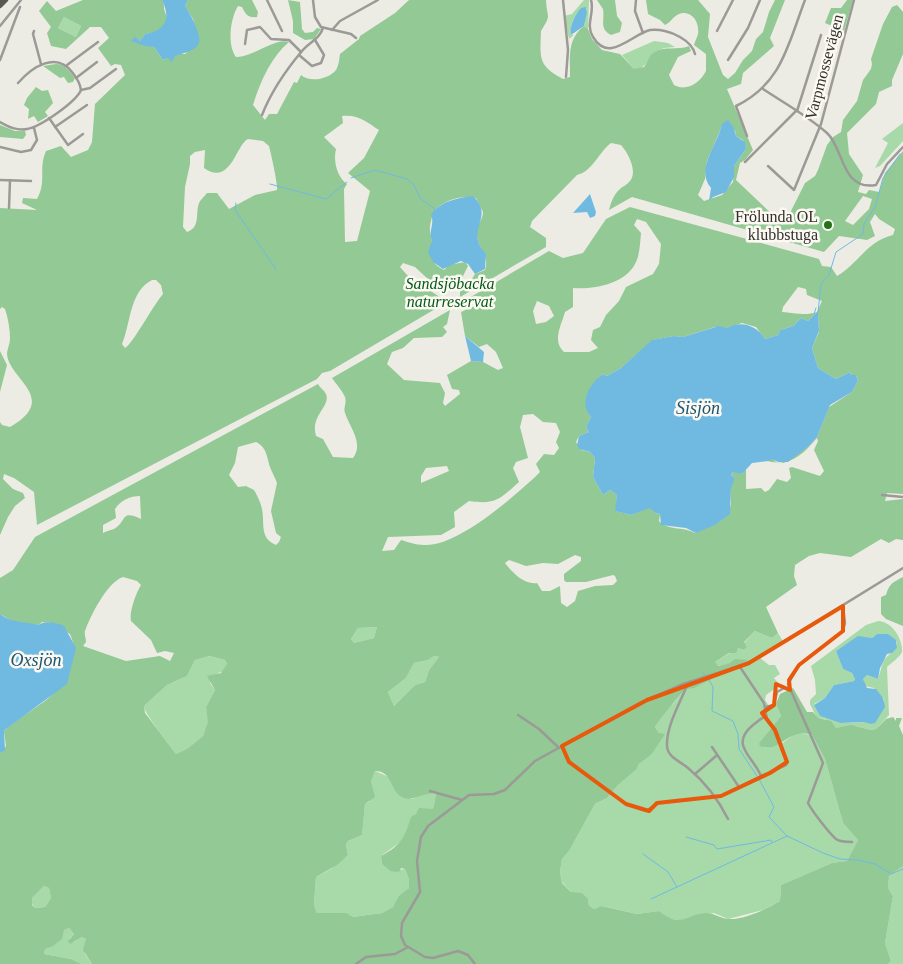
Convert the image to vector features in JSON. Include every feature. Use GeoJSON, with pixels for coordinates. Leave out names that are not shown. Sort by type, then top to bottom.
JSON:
{"type":"FeatureCollection","features":[{"type":"Feature","properties":{"kind":"main road"},"geometry":{"type":"LineString","coordinates":[[0,6],[6,0]]}},
{"type":"Feature","properties":{"kind":"street"},"geometry":{"type":"LineString","coordinates":[[0,26],[21,0]]}},
{"type":"Feature","properties":{"kind":"street"},"geometry":{"type":"LineString","coordinates":[[267,0],[282,31]]}},
{"type":"Feature","properties":{"kind":"street"},"geometry":{"type":"LineString","coordinates":[[313,0],[315,16],[323,28],[351,34],[356,38]]}},
{"type":"Feature","properties":{"kind":"street"},"geometry":{"type":"LineString","coordinates":[[332,30],[340,21],[378,0]]}},
{"type":"Feature","properties":{"kind":"street"},"geometry":{"type":"LineString","coordinates":[[563,0],[568,50],[566,77]]}},
{"type":"Feature","properties":{"kind":"street"},"geometry":{"type":"LineString","coordinates":[[591,0],[590,29],[594,39],[601,45],[618,47],[643,33],[657,30],[675,34],[690,44],[695,54]]}},
{"type":"Feature","properties":{"kind":"street"},"geometry":{"type":"LineString","coordinates":[[636,0],[636,12],[643,33]]}},
{"type":"Feature","properties":{"kind":"street"},"geometry":{"type":"LineString","coordinates":[[716,31],[733,0]]}},
{"type":"Feature","properties":{"kind":"street"},"geometry":{"type":"LineString","coordinates":[[728,60],[748,28],[759,0]]}},
{"type":"Feature","properties":{"kind":"street"},"geometry":{"type":"LineString","coordinates":[[747,136],[736,106],[763,89],[779,67],[805,0]]}},
{"type":"Feature","properties":{"kind":"street","name":"Varpmossevägen"},"geometry":{"type":"LineString","coordinates":[[768,166],[794,190],[820,127],[854,0]]}},
{"type":"Feature","properties":{"kind":"street"},"geometry":{"type":"LineString","coordinates":[[0,60],[5,52],[20,7]]}},
{"type":"Feature","properties":{"kind":"street"},"geometry":{"type":"LineString","coordinates":[[14,8],[18,12]]}},
{"type":"Feature","properties":{"kind":"street"},"geometry":{"type":"LineString","coordinates":[[245,44],[247,30],[260,27],[272,39],[289,40],[312,66],[321,63],[324,55],[315,40]]}},
{"type":"Feature","properties":{"kind":"street"},"geometry":{"type":"LineString","coordinates":[[262,115],[275,89],[300,54],[315,40],[323,28]]}},
{"type":"Feature","properties":{"kind":"street"},"geometry":{"type":"LineString","coordinates":[[34,31],[32,34],[41,64]]}},
{"type":"Feature","properties":{"kind":"street"},"geometry":{"type":"LineString","coordinates":[[745,162],[796,111],[820,35]]}},
{"type":"Feature","properties":{"kind":"street"},"geometry":{"type":"LineString","coordinates":[[66,65],[98,42]]}},
{"type":"Feature","properties":{"kind":"street"},"geometry":{"type":"LineString","coordinates":[[0,122],[15,129],[34,128],[77,98],[81,90],[76,78],[66,65],[59,62],[41,64],[28,72],[18,83]]}},
{"type":"Feature","properties":{"kind":"street"},"geometry":{"type":"LineString","coordinates":[[76,78],[97,62]]}},
{"type":"Feature","properties":{"kind":"street"},"geometry":{"type":"LineString","coordinates":[[81,90],[90,88],[116,69]]}},
{"type":"Feature","properties":{"kind":"street"},"geometry":{"type":"LineString","coordinates":[[763,89],[820,127],[834,140],[847,172],[860,182],[874,186],[888,164],[903,147]]}},
{"type":"Feature","properties":{"kind":"street"},"geometry":{"type":"LineString","coordinates":[[55,127],[87,105]]}},
{"type":"Feature","properties":{"kind":"street"},"geometry":{"type":"LineString","coordinates":[[49,118],[68,145],[83,134]]}},
{"type":"Feature","properties":{"kind":"street"},"geometry":{"type":"LineString","coordinates":[[0,147],[21,152],[31,150],[37,140],[34,128]]}},
{"type":"Feature","properties":{"kind":"street"},"geometry":{"type":"LineString","coordinates":[[0,180],[31,181]]}},
{"type":"Feature","properties":{"kind":"street"},"geometry":{"type":"LineString","coordinates":[[9,208],[10,180]]}},
{"type":"Feature","properties":{"kind":"street"},"geometry":{"type":"LineString","coordinates":[[882,495],[903,497]]}},
{"type":"Feature","properties":{"kind":"street"},"geometry":{"type":"LineString","coordinates":[[475,964],[472,958],[463,952],[448,953],[428,958],[408,947],[401,936],[400,927],[420,892],[417,861],[421,837],[428,826],[473,794],[494,794],[505,790],[515,783],[530,764],[647,700],[688,683],[740,667],[903,568]]}},
{"type":"Feature","properties":{"kind":"street"},"geometry":{"type":"LineString","coordinates":[[843,606],[845,619],[843,631],[799,665],[789,680],[790,690],[823,763],[808,800],[810,807],[836,839],[843,842],[852,842]]}},
{"type":"Feature","properties":{"kind":"street"},"geometry":{"type":"LineString","coordinates":[[518,715],[561,747],[566,757],[575,767],[626,804],[637,809],[649,811],[658,803],[716,796],[786,765],[788,762],[775,730],[766,716],[766,707],[740,667]]}},
{"type":"Feature","properties":{"kind":"street"},"geometry":{"type":"LineString","coordinates":[[688,683],[676,710],[668,747],[672,756],[695,774],[716,796],[728,819]]}},
{"type":"Feature","properties":{"kind":"street"},"geometry":{"type":"LineString","coordinates":[[766,707],[774,705],[776,692],[784,688],[790,690]]}},
{"type":"Feature","properties":{"kind":"street"},"geometry":{"type":"LineString","coordinates":[[761,776],[744,747],[743,737],[746,731],[766,716]]}},
{"type":"Feature","properties":{"kind":"street"},"geometry":{"type":"LineString","coordinates":[[712,747],[716,756],[739,787]]}},
{"type":"Feature","properties":{"kind":"street"},"geometry":{"type":"LineString","coordinates":[[695,774],[716,756]]}},
{"type":"Feature","properties":{"kind":"street"},"geometry":{"type":"LineString","coordinates":[[430,791],[462,800]]}},
{"type":"Feature","properties":{"kind":"street"},"geometry":{"type":"LineString","coordinates":[[356,964],[366,957],[395,954],[408,947]]}},
{"type":"Feature","properties":{"kind":"highlighted area"},"geometry":{"type":"Polygon","coordinates":[[[843,606],[843,631],[799,665],[789,680],[790,690],[776,684],[774,705],[762,713],[775,730],[787,762],[770,773],[721,796],[657,803],[649,811],[626,804],[569,762],[562,746],[647,700],[749,663],[843,606]]]}},
{"type":"Feature","properties":{"kind":"green space"},"geometry":{"type":"Polygon","coordinates":[[[83,0],[162,0],[166,17],[164,25],[154,32],[145,34],[140,41],[135,38],[132,41],[154,47],[163,60],[177,54],[185,54],[199,42],[193,19],[185,6],[188,0],[252,0],[258,12],[257,17],[249,16],[242,7],[238,6],[231,25],[231,46],[236,57],[249,54],[277,42],[289,42],[267,70],[253,105],[265,120],[269,114],[277,114],[294,82],[297,83],[301,75],[309,79],[329,76],[338,66],[340,54],[359,39],[360,36],[395,13],[409,0],[546,0],[548,16],[541,31],[540,48],[542,60],[549,70],[563,79],[570,77],[572,43],[584,26],[602,50],[620,54],[634,69],[644,67],[652,54],[658,51],[689,46],[691,51],[678,57],[669,75],[674,85],[688,87],[696,83],[706,71],[706,54],[694,45],[698,34],[696,20],[686,13],[682,13],[675,16],[665,25],[648,14],[646,0],[698,0],[710,14],[708,37],[723,75],[728,79],[752,51],[756,39],[763,32],[775,0],[785,0],[770,38],[774,46],[743,73],[741,84],[727,89],[753,150],[740,163],[736,180],[776,218],[784,219],[791,211],[805,183],[815,176],[827,145],[833,137],[841,132],[843,120],[857,101],[863,80],[871,69],[871,59],[883,24],[892,7],[897,5],[903,12],[903,54],[892,80],[892,86],[879,92],[876,104],[847,133],[849,154],[863,175],[858,192],[866,194],[869,190],[879,192],[885,173],[903,151],[903,494],[887,493],[885,501],[903,499],[903,540],[896,539],[889,543],[881,539],[851,557],[820,553],[809,556],[795,565],[794,576],[797,585],[766,607],[778,633],[772,638],[755,631],[744,642],[747,647],[744,650],[738,648],[736,653],[729,653],[715,662],[718,666],[730,663],[735,659],[748,660],[694,688],[685,689],[655,727],[659,733],[665,734],[651,755],[639,764],[637,769],[618,785],[607,798],[595,804],[569,851],[562,859],[560,872],[562,883],[571,892],[582,893],[588,899],[589,906],[594,909],[602,906],[637,914],[659,911],[678,920],[706,913],[735,919],[762,910],[780,901],[781,885],[832,863],[847,861],[858,840],[843,823],[825,759],[812,735],[796,734],[774,747],[760,746],[759,743],[781,716],[776,704],[780,694],[793,688],[807,712],[813,712],[818,718],[831,721],[836,728],[851,725],[871,730],[876,729],[886,719],[893,717],[896,721],[896,718],[902,718],[899,726],[903,735],[903,866],[889,876],[888,888],[893,896],[885,943],[891,961],[888,964],[92,964],[83,950],[86,939],[82,937],[70,944],[68,941],[74,934],[69,928],[64,930],[62,939],[45,949],[44,954],[71,959],[82,964],[0,964],[0,753],[6,746],[4,731],[53,694],[61,685],[67,675],[74,648],[70,634],[52,623],[42,622],[39,625],[15,623],[0,614],[0,578],[13,570],[35,537],[318,384],[326,394],[327,399],[316,422],[316,436],[323,439],[333,457],[353,458],[356,452],[357,441],[345,413],[345,397],[332,378],[450,310],[447,324],[443,327],[447,332],[442,337],[414,338],[403,348],[392,352],[387,364],[404,380],[440,383],[445,393],[443,403],[445,406],[460,394],[459,390],[452,389],[447,375],[471,361],[483,362],[498,370],[503,368],[496,352],[487,344],[479,347],[465,336],[461,312],[472,307],[487,307],[483,297],[476,296],[464,301],[549,251],[563,258],[583,253],[606,219],[630,207],[819,259],[822,266],[831,267],[837,276],[869,247],[893,235],[895,229],[879,219],[875,214],[870,222],[875,236],[867,240],[839,236],[824,252],[632,197],[609,210],[614,196],[628,184],[633,172],[633,167],[624,148],[621,145],[611,143],[587,170],[577,175],[532,221],[530,227],[546,238],[546,247],[460,297],[460,291],[470,282],[475,274],[485,270],[486,260],[479,245],[477,232],[483,212],[476,198],[450,200],[436,209],[432,218],[430,228],[431,255],[436,265],[444,270],[449,265],[465,262],[468,266],[461,280],[455,276],[449,290],[441,291],[415,267],[403,263],[400,267],[407,275],[447,302],[330,371],[322,373],[317,379],[37,525],[34,492],[14,478],[4,474],[3,479],[13,489],[23,493],[25,498],[15,506],[0,535],[0,422],[2,425],[10,427],[24,417],[31,407],[32,398],[28,389],[15,372],[7,354],[10,339],[9,324],[5,309],[2,307],[0,309],[0,208],[37,210],[22,203],[23,198],[37,199],[40,193],[46,151],[61,146],[71,157],[88,150],[92,142],[95,104],[125,75],[121,65],[115,64],[111,66],[98,48],[109,38],[101,27],[90,27],[66,49],[51,46],[47,33],[51,27],[39,11],[47,1],[56,11],[83,0]],[[64,17],[58,28],[76,37],[81,26],[64,17]],[[342,116],[343,123],[324,137],[336,149],[335,159],[337,168],[347,184],[344,189],[345,242],[357,241],[370,191],[348,173],[364,158],[379,130],[358,117],[342,116]],[[722,126],[707,161],[705,179],[698,195],[704,201],[722,195],[733,182],[734,166],[746,149],[743,140],[736,136],[735,130],[722,126]],[[248,139],[244,142],[232,162],[221,172],[213,172],[204,168],[205,150],[195,152],[190,156],[185,187],[183,227],[187,232],[196,224],[199,203],[207,193],[217,193],[229,209],[255,195],[277,190],[269,146],[263,141],[248,139]],[[863,196],[845,221],[853,225],[869,209],[872,199],[863,196]],[[637,219],[634,225],[641,233],[639,253],[630,271],[616,281],[598,287],[573,288],[573,307],[565,312],[558,338],[560,348],[564,352],[589,352],[598,348],[591,340],[593,330],[600,327],[606,315],[619,301],[626,287],[653,274],[659,264],[661,244],[646,222],[637,219]],[[152,280],[144,285],[132,309],[122,344],[125,348],[133,340],[163,294],[161,285],[156,280],[152,280]],[[798,287],[783,307],[782,312],[804,314],[817,312],[822,301],[807,295],[806,289],[798,287]],[[537,301],[533,311],[536,324],[546,322],[554,316],[549,306],[537,301]],[[816,313],[808,321],[801,318],[793,326],[780,330],[778,335],[765,339],[756,327],[742,323],[727,328],[715,327],[683,337],[674,336],[653,340],[621,368],[607,376],[601,375],[589,392],[586,400],[591,417],[586,427],[589,432],[579,436],[576,442],[581,450],[590,452],[595,458],[593,477],[603,495],[610,490],[617,495],[616,511],[631,515],[650,507],[655,513],[660,514],[659,521],[662,524],[695,533],[719,522],[728,513],[731,500],[731,486],[735,478],[731,475],[734,471],[742,474],[746,469],[746,489],[761,488],[765,492],[769,490],[777,479],[787,482],[791,478],[789,468],[792,467],[820,476],[824,471],[814,450],[818,441],[817,438],[806,450],[800,455],[786,461],[809,446],[817,437],[829,407],[852,392],[858,381],[856,375],[851,375],[850,372],[836,379],[818,368],[812,348],[819,332],[818,314],[816,313]],[[533,414],[523,415],[520,427],[528,458],[516,462],[513,468],[519,482],[502,497],[486,502],[469,501],[454,512],[455,527],[441,535],[388,537],[382,551],[394,550],[401,540],[421,545],[437,544],[468,530],[483,520],[513,497],[540,472],[536,464],[544,454],[554,455],[559,448],[556,442],[560,432],[556,423],[543,422],[533,414]],[[256,442],[238,447],[235,463],[229,475],[238,487],[246,486],[254,490],[259,499],[263,514],[265,534],[276,545],[281,537],[276,533],[271,511],[277,483],[264,450],[256,442]],[[447,466],[426,468],[421,476],[421,483],[449,471],[447,466]],[[140,496],[129,498],[120,503],[115,509],[116,518],[103,525],[103,533],[114,529],[127,516],[130,515],[141,519],[140,496]],[[575,555],[558,564],[543,563],[526,566],[509,560],[505,563],[515,574],[523,580],[537,583],[542,591],[550,591],[560,586],[561,603],[567,607],[575,601],[578,591],[595,586],[613,585],[617,581],[613,575],[586,582],[566,582],[564,574],[581,561],[581,557],[575,555]],[[123,577],[117,580],[105,593],[87,625],[85,632],[86,642],[83,646],[126,661],[160,656],[170,661],[174,653],[165,651],[157,653],[151,640],[131,621],[133,603],[141,585],[137,581],[123,577]],[[377,627],[358,628],[351,639],[354,643],[374,638],[377,627]],[[209,656],[195,660],[187,676],[167,685],[144,706],[145,713],[176,754],[188,748],[203,736],[208,722],[206,707],[215,690],[207,676],[221,673],[227,664],[225,660],[209,656]],[[434,656],[428,660],[414,663],[406,678],[388,692],[394,706],[415,685],[425,682],[429,670],[439,657],[434,656]],[[375,771],[371,782],[375,797],[365,804],[362,835],[348,841],[346,845],[348,855],[337,865],[316,877],[314,905],[317,913],[347,913],[353,917],[382,913],[393,907],[399,896],[409,888],[409,879],[405,869],[401,868],[399,872],[390,871],[382,864],[381,856],[393,849],[401,841],[411,817],[416,814],[419,808],[433,809],[436,794],[427,794],[410,799],[402,797],[385,774],[375,771]],[[44,886],[32,898],[32,905],[35,908],[45,907],[51,898],[49,888],[44,886]]]}},
{"type":"Feature","properties":{"kind":"green space"},"geometry":{"type":"Polygon","coordinates":[[[288,0],[300,2],[302,29],[305,33],[313,32],[317,28],[321,29],[314,39],[305,40],[293,33],[293,21],[288,0]]]}},
{"type":"Feature","properties":{"kind":"green space"},"geometry":{"type":"Polygon","coordinates":[[[584,0],[589,0],[588,29],[584,26],[587,8],[579,12],[574,18],[571,35],[574,35],[569,39],[564,16],[572,14],[584,0]]]}},
{"type":"Feature","properties":{"kind":"green space"},"geometry":{"type":"Polygon","coordinates":[[[597,0],[615,0],[617,16],[622,23],[620,32],[611,35],[607,33],[603,24],[603,9],[597,0]]]}},
{"type":"Feature","properties":{"kind":"green space"},"geometry":{"type":"Polygon","coordinates":[[[847,0],[853,0],[844,31],[825,23],[831,8],[841,8],[847,0]]]}},
{"type":"Feature","properties":{"kind":"green space"},"geometry":{"type":"Polygon","coordinates":[[[64,17],[81,26],[76,37],[58,28],[64,17]]]}},
{"type":"Feature","properties":{"kind":"green space"},"geometry":{"type":"Polygon","coordinates":[[[654,41],[668,43],[675,47],[664,48],[653,53],[649,61],[640,69],[634,69],[622,55],[654,41]]]}},
{"type":"Feature","properties":{"kind":"green space"},"geometry":{"type":"Polygon","coordinates":[[[62,65],[69,70],[75,78],[73,82],[68,83],[64,77],[60,78],[43,66],[62,65]]]}},
{"type":"Feature","properties":{"kind":"green space"},"geometry":{"type":"Polygon","coordinates":[[[36,87],[42,91],[48,90],[53,103],[45,112],[48,116],[38,122],[34,116],[28,119],[29,109],[24,105],[36,87]]]}},
{"type":"Feature","properties":{"kind":"green space"},"geometry":{"type":"Polygon","coordinates":[[[903,123],[903,141],[880,166],[875,168],[888,143],[882,139],[903,123]]]}},
{"type":"Feature","properties":{"kind":"green space"},"geometry":{"type":"Polygon","coordinates":[[[0,125],[15,131],[25,131],[26,135],[23,139],[0,137],[0,125]]]}},
{"type":"Feature","properties":{"kind":"green space"},"geometry":{"type":"Polygon","coordinates":[[[0,351],[7,365],[0,392],[0,351]]]}},
{"type":"Feature","properties":{"kind":"green space"},"geometry":{"type":"Polygon","coordinates":[[[772,458],[776,462],[764,460],[772,458]]]}},
{"type":"Feature","properties":{"kind":"green space"},"geometry":{"type":"Polygon","coordinates":[[[903,577],[903,626],[886,619],[881,614],[881,597],[886,595],[892,584],[903,577]]]}},
{"type":"Feature","properties":{"kind":"green space"},"geometry":{"type":"Polygon","coordinates":[[[878,621],[892,627],[902,647],[902,652],[887,667],[889,715],[876,729],[871,730],[855,726],[836,728],[825,719],[817,718],[810,704],[810,700],[816,694],[811,666],[866,625],[878,621]],[[877,634],[872,638],[858,637],[836,651],[843,669],[852,673],[855,679],[854,681],[834,685],[825,698],[814,704],[820,716],[844,723],[866,722],[881,712],[884,699],[874,688],[865,686],[863,679],[867,675],[878,679],[883,662],[896,649],[897,642],[889,635],[877,634]]]}},
{"type":"Feature","properties":{"kind":"green space"},"geometry":{"type":"Polygon","coordinates":[[[377,627],[374,638],[354,643],[351,639],[358,628],[377,627]]]}},
{"type":"Feature","properties":{"kind":"green space"},"geometry":{"type":"Polygon","coordinates":[[[755,631],[772,638],[778,633],[784,643],[760,658],[769,665],[775,665],[780,674],[774,678],[780,685],[766,695],[765,700],[769,706],[776,704],[781,716],[759,743],[765,748],[781,744],[796,733],[812,735],[825,759],[843,823],[858,840],[847,861],[832,863],[781,885],[780,901],[763,910],[728,919],[714,913],[692,916],[680,921],[668,918],[659,911],[637,914],[603,906],[594,909],[589,907],[588,899],[571,892],[562,882],[560,872],[562,859],[569,851],[595,804],[607,798],[618,785],[637,769],[639,764],[651,755],[659,733],[655,727],[667,707],[673,704],[685,689],[747,660],[717,666],[715,662],[738,648],[744,650],[747,647],[744,643],[755,631]]]}},
{"type":"Feature","properties":{"kind":"green space"},"geometry":{"type":"Polygon","coordinates":[[[208,656],[225,660],[227,664],[224,671],[218,673],[210,683],[215,690],[206,707],[209,722],[203,736],[188,748],[176,754],[152,721],[144,706],[167,685],[187,676],[195,660],[208,656]]]}},
{"type":"Feature","properties":{"kind":"green space"},"geometry":{"type":"Polygon","coordinates":[[[434,656],[439,657],[429,670],[425,682],[415,685],[394,706],[388,692],[406,678],[414,663],[428,660],[434,656]]]}},
{"type":"Feature","properties":{"kind":"green space"},"geometry":{"type":"Polygon","coordinates":[[[375,771],[389,777],[398,793],[412,799],[427,792],[436,794],[433,809],[424,809],[416,814],[403,840],[381,856],[382,864],[390,871],[405,869],[409,879],[409,888],[400,896],[393,907],[382,913],[353,917],[347,913],[317,913],[314,905],[316,877],[331,869],[348,855],[346,845],[348,841],[362,835],[365,804],[370,801],[371,782],[375,771]]]}},
{"type":"Feature","properties":{"kind":"green space"},"geometry":{"type":"Polygon","coordinates":[[[903,866],[903,964],[888,964],[891,961],[885,943],[893,896],[888,888],[889,876],[903,866]]]}},
{"type":"Feature","properties":{"kind":"green space"},"geometry":{"type":"Polygon","coordinates":[[[44,886],[49,888],[51,898],[45,907],[35,908],[32,904],[32,898],[44,886]]]}},
{"type":"Feature","properties":{"kind":"green space"},"geometry":{"type":"Polygon","coordinates":[[[69,928],[74,934],[69,939],[74,942],[82,937],[86,939],[85,954],[92,964],[82,964],[71,959],[44,954],[45,949],[59,941],[63,930],[69,928]]]}},
{"type":"Feature","properties":{"kind":"water"},"geometry":{"type":"Polygon","coordinates":[[[162,0],[188,0],[185,6],[199,35],[199,43],[195,48],[175,56],[172,62],[168,58],[163,60],[154,47],[131,41],[135,37],[140,41],[145,34],[158,30],[165,23],[166,13],[162,0]]]}},
{"type":"Feature","properties":{"kind":"water"},"geometry":{"type":"Polygon","coordinates":[[[586,7],[587,12],[584,26],[571,35],[571,28],[575,17],[581,8],[586,7]]]}},
{"type":"Feature","properties":{"kind":"water"},"geometry":{"type":"Polygon","coordinates":[[[728,120],[734,128],[736,136],[745,142],[746,149],[734,166],[734,177],[726,192],[713,197],[709,201],[711,188],[705,173],[706,165],[722,124],[728,120]]]}},
{"type":"Feature","properties":{"kind":"water"},"geometry":{"type":"Polygon","coordinates":[[[590,194],[596,212],[595,216],[590,218],[587,212],[573,213],[590,194]]]}},
{"type":"Feature","properties":{"kind":"water"},"geometry":{"type":"Polygon","coordinates":[[[473,196],[482,211],[478,237],[480,245],[486,254],[485,269],[475,274],[468,264],[461,261],[443,269],[433,262],[428,252],[432,241],[431,215],[444,203],[473,196]]]}},
{"type":"Feature","properties":{"kind":"water","name":"Sisjön"},"geometry":{"type":"Polygon","coordinates":[[[818,313],[819,331],[812,348],[818,368],[836,379],[850,372],[851,375],[856,375],[858,381],[852,392],[830,405],[817,437],[809,446],[788,462],[778,462],[772,459],[752,463],[742,474],[733,472],[731,475],[735,478],[731,488],[730,514],[715,525],[696,533],[686,528],[661,525],[660,514],[655,513],[650,508],[631,515],[615,511],[617,495],[610,490],[603,495],[593,477],[595,458],[590,452],[579,449],[577,445],[579,436],[589,432],[586,427],[591,417],[587,412],[587,394],[598,378],[603,374],[607,376],[621,368],[652,340],[674,336],[683,337],[719,326],[727,328],[737,324],[753,327],[765,339],[778,335],[780,330],[793,326],[801,318],[808,321],[818,313]]]}},
{"type":"Feature","properties":{"kind":"water"},"geometry":{"type":"Polygon","coordinates":[[[465,336],[484,352],[483,362],[471,361],[465,336]]]}},
{"type":"Feature","properties":{"kind":"water","name":"Oxsjön"},"geometry":{"type":"Polygon","coordinates":[[[0,614],[19,622],[39,625],[51,622],[64,626],[76,648],[67,684],[4,731],[5,750],[0,753],[0,614]]]}},
{"type":"Feature","properties":{"kind":"water"},"geometry":{"type":"Polygon","coordinates":[[[877,634],[888,634],[896,640],[897,648],[892,653],[887,654],[880,668],[878,679],[867,675],[863,679],[867,688],[876,689],[883,698],[885,707],[875,723],[841,723],[820,716],[814,705],[825,698],[834,685],[854,681],[855,679],[852,673],[843,669],[836,651],[858,636],[872,638],[877,634]]]}},
{"type":"Feature","properties":{"kind":"waterway"},"geometry":{"type":"LineString","coordinates":[[818,313],[821,284],[829,275],[836,252],[863,234],[864,224],[875,207],[883,178],[900,154]]}},
{"type":"Feature","properties":{"kind":"waterway"},"geometry":{"type":"LineString","coordinates":[[351,178],[375,170],[407,179],[414,185],[420,198],[435,209]]}},
{"type":"Feature","properties":{"kind":"waterway"},"geometry":{"type":"LineString","coordinates":[[270,184],[326,199],[347,182]]}},
{"type":"Feature","properties":{"kind":"waterway"},"geometry":{"type":"LineString","coordinates":[[236,203],[235,210],[276,269]]}},
{"type":"Feature","properties":{"kind":"waterway"},"geometry":{"type":"LineString","coordinates":[[814,314],[816,308]]}},
{"type":"Feature","properties":{"kind":"waterway"},"geometry":{"type":"LineString","coordinates":[[702,672],[705,675]]}},
{"type":"Feature","properties":{"kind":"waterway"},"geometry":{"type":"LineString","coordinates":[[708,678],[713,687],[712,711],[733,721],[738,734],[739,749],[757,776]]}},
{"type":"Feature","properties":{"kind":"waterway"},"geometry":{"type":"LineString","coordinates":[[759,779],[774,807],[769,817],[787,836]]}},
{"type":"Feature","properties":{"kind":"waterway"},"geometry":{"type":"LineString","coordinates":[[651,899],[787,836],[840,859],[858,860],[875,864],[891,874],[903,869]]}},
{"type":"Feature","properties":{"kind":"waterway"},"geometry":{"type":"LineString","coordinates":[[686,837],[714,845],[717,849],[771,840],[772,842]]}},
{"type":"Feature","properties":{"kind":"waterway"},"geometry":{"type":"LineString","coordinates":[[643,854],[668,872],[677,887]]}},
{"type":"Feature","properties":{"kind":"place","name":"Frölunda OL klubbstuga"},"geometry":{"type":"Point","coordinates":[828,225]}},
{"type":"Feature","properties":{"kind":"park label","name":"Sandsjöbacka naturreservat"},"geometry":{"type":"Point","coordinates":[450,292]}}]}
